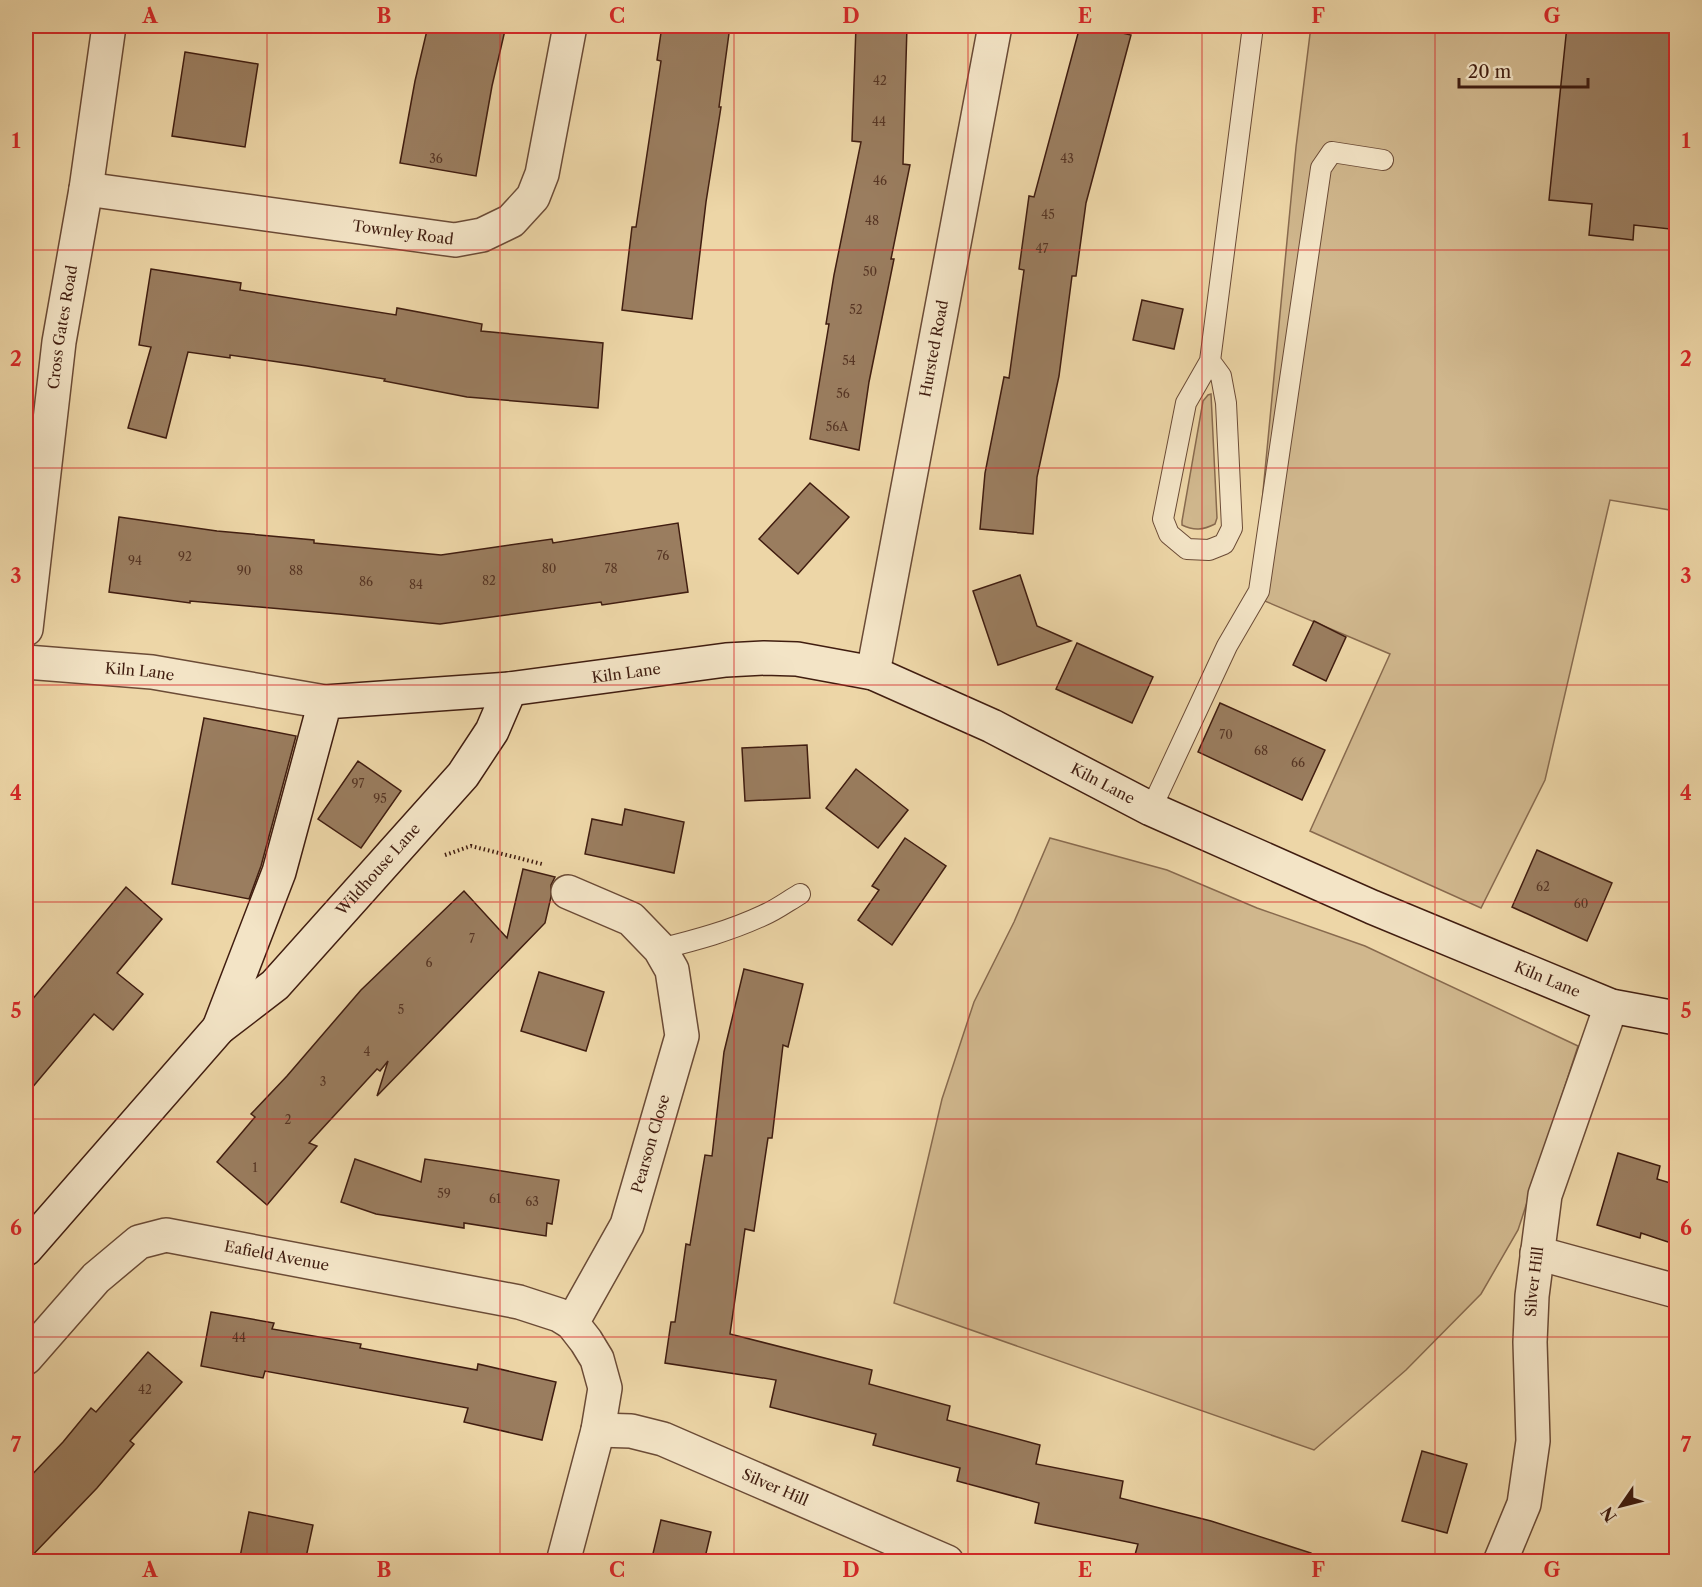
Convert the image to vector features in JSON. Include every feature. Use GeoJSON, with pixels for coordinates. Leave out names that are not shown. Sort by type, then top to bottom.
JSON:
{"type":"FeatureCollection","features":[{"type":"Feature","properties":{"kind":"street","name":"Cross Gates Road"},"geometry":{"type":"LineString","coordinates":[[26,629],[59,342],[86,189],[109,26]]}},
{"type":"Feature","properties":{"kind":"street","name":"Townley Road"},"geometry":{"type":"LineString","coordinates":[[86,189],[455,240],[482,236],[512,221],[533,197],[542,174],[570,26]]}},
{"type":"Feature","properties":{"kind":"street","name":"Hursted Road"},"geometry":{"type":"LineString","coordinates":[[873,673],[995,26]]}},
{"type":"Feature","properties":{"kind":"street","name":"Kiln Lane"},"geometry":{"type":"LineString","coordinates":[[26,662],[152,672],[325,702],[510,689],[726,660],[797,659],[873,673],[992,726],[1150,809],[1372,907],[1611,1006],[1677,1018]]}},
{"type":"Feature","properties":{"kind":"street","name":"Wildhouse Lane"},"geometry":{"type":"LineString","coordinates":[[26,1249],[219,1028],[275,985],[463,775],[492,731],[510,689]]}},
{"type":"Feature","properties":{"kind":"street","name":"Wildhouse Lane"},"geometry":{"type":"LineString","coordinates":[[219,1028],[279,872],[325,702]]}},
{"type":"Feature","properties":{"kind":"street","name":"Pearson Close"},"geometry":{"type":"LineString","coordinates":[[572,1323],[627,1225],[682,1036],[672,970],[660,949],[631,919],[579,897]]}},
{"type":"Feature","properties":{"kind":"street","name":"Silver Hill"},"geometry":{"type":"LineString","coordinates":[[1500,1562],[1524,1504],[1533,1441],[1530,1342],[1532,1296],[1545,1196],[1611,1006]]}},
{"type":"Feature","properties":{"kind":"street","name":"Eafield Avenue"},"geometry":{"type":"LineString","coordinates":[[26,1358],[96,1278],[139,1242],[166,1235],[519,1302],[559,1315],[572,1323]]}},
{"type":"Feature","properties":{"kind":"street"},"geometry":{"type":"LineString","coordinates":[[1537,1253],[1677,1291]]}},
{"type":"Feature","properties":{"kind":"street"},"geometry":{"type":"LineString","coordinates":[[563,1562],[598,1430],[605,1388],[602,1373],[586,1341],[572,1323]]}},
{"type":"Feature","properties":{"kind":"street","name":"Silver Hill"},"geometry":{"type":"LineString","coordinates":[[598,1430],[631,1431],[663,1439],[947,1562]]}},
{"type":"Feature","properties":{"kind":"lane"},"geometry":{"type":"LineString","coordinates":[[1210,361],[1221,376],[1226,403],[1232,528],[1224,544],[1209,550],[1187,549],[1168,534],[1163,519],[1186,403],[1210,361],[1253,26]]}},
{"type":"Feature","properties":{"kind":"lane"},"geometry":{"type":"LineString","coordinates":[[1150,809],[1227,646],[1259,591],[1321,168],[1332,152],[1383,160]]}},
{"type":"Feature","properties":{"kind":"lane"},"geometry":{"type":"LineString","coordinates":[[660,949],[737,927],[766,914],[800,894]]}},
{"type":"Feature","properties":{"kind":"path"},"geometry":{"type":"LineString","coordinates":[[439,857],[471,846],[541,863],[571,876],[579,897]]}},
{"type":"Feature","properties":{"kind":"shaded area"},"geometry":{"type":"Polygon","coordinates":[[[1311,26],[1676,26],[1676,511],[1610,500],[1545,780],[1481,908],[1310,831],[1390,654],[1253,596],[1296,147],[1311,26]]]}},
{"type":"Feature","properties":{"kind":"shaded area"},"geometry":{"type":"Polygon","coordinates":[[[1211,394],[1217,518],[1215,524],[1195,529],[1182,525],[1182,521],[1203,401],[1211,394]]]}},
{"type":"Feature","properties":{"kind":"shaded area"},"geometry":{"type":"Polygon","coordinates":[[[1050,838],[1167,870],[1257,908],[1365,946],[1578,1046],[1518,1230],[1481,1294],[1406,1370],[1314,1450],[894,1303],[942,1099],[974,1002],[1014,922],[1050,838]]]}},
{"type":"Feature","properties":{"kind":"building"},"geometry":{"type":"Polygon","coordinates":[[[428,26],[506,26],[492,86],[476,176],[400,163],[428,26]]]}},
{"type":"Feature","properties":{"kind":"building"},"geometry":{"type":"Polygon","coordinates":[[[662,26],[730,26],[692,319],[622,310],[632,227],[636,227],[661,61],[657,60],[662,26]]]}},
{"type":"Feature","properties":{"kind":"building"},"geometry":{"type":"Polygon","coordinates":[[[856,26],[907,26],[903,164],[910,165],[891,259],[894,259],[869,382],[859,450],[810,439],[829,324],[826,324],[834,275],[861,142],[852,141],[856,26]]]}},
{"type":"Feature","properties":{"kind":"building"},"geometry":{"type":"Polygon","coordinates":[[[1080,26],[1092,26],[1131,35],[1086,203],[1076,276],[1072,276],[1059,376],[1037,477],[1033,534],[980,529],[985,473],[1004,377],[1009,378],[1024,270],[1019,269],[1029,196],[1034,197],[1080,26]]]}},
{"type":"Feature","properties":{"kind":"building"},"geometry":{"type":"Polygon","coordinates":[[[1567,26],[1677,26],[1677,161],[1670,229],[1634,225],[1633,240],[1589,235],[1592,204],[1549,200],[1567,26]]]}},
{"type":"Feature","properties":{"kind":"building"},"geometry":{"type":"Polygon","coordinates":[[[185,52],[258,64],[245,147],[172,136],[185,52]]]}},
{"type":"Feature","properties":{"kind":"building"},"geometry":{"type":"Polygon","coordinates":[[[151,269],[241,283],[240,290],[396,315],[397,308],[482,324],[481,331],[603,343],[598,408],[467,397],[384,381],[385,379],[307,366],[230,355],[230,358],[188,352],[166,438],[128,428],[151,347],[139,345],[151,269]]]}},
{"type":"Feature","properties":{"kind":"building"},"geometry":{"type":"Polygon","coordinates":[[[1142,300],[1183,309],[1174,349],[1133,340],[1142,300]]]}},
{"type":"Feature","properties":{"kind":"building"},"geometry":{"type":"Polygon","coordinates":[[[810,483],[849,517],[798,574],[759,539],[810,483]]]}},
{"type":"Feature","properties":{"kind":"building"},"geometry":{"type":"Polygon","coordinates":[[[119,517],[217,531],[314,540],[314,543],[441,555],[552,539],[553,543],[678,523],[688,592],[602,605],[601,602],[440,624],[190,601],[190,603],[109,592],[119,517]]]}},
{"type":"Feature","properties":{"kind":"building"},"geometry":{"type":"Polygon","coordinates":[[[1020,575],[1037,626],[1071,641],[998,665],[973,591],[1020,575]]]}},
{"type":"Feature","properties":{"kind":"building"},"geometry":{"type":"Polygon","coordinates":[[[1314,621],[1346,637],[1326,681],[1293,665],[1314,621]]]}},
{"type":"Feature","properties":{"kind":"building"},"geometry":{"type":"Polygon","coordinates":[[[1077,643],[1153,677],[1132,723],[1056,689],[1077,643]]]}},
{"type":"Feature","properties":{"kind":"building"},"geometry":{"type":"Polygon","coordinates":[[[1220,703],[1325,750],[1302,800],[1198,752],[1220,703]]]}},
{"type":"Feature","properties":{"kind":"building"},"geometry":{"type":"Polygon","coordinates":[[[204,718],[296,736],[261,866],[249,899],[172,884],[204,718]]]}},
{"type":"Feature","properties":{"kind":"building"},"geometry":{"type":"Polygon","coordinates":[[[807,745],[810,798],[745,801],[742,748],[807,745]]]}},
{"type":"Feature","properties":{"kind":"building"},"geometry":{"type":"Polygon","coordinates":[[[358,761],[401,791],[361,848],[318,819],[358,761]]]}},
{"type":"Feature","properties":{"kind":"building"},"geometry":{"type":"Polygon","coordinates":[[[856,769],[908,810],[878,848],[826,808],[856,769]]]}},
{"type":"Feature","properties":{"kind":"building"},"geometry":{"type":"Polygon","coordinates":[[[625,809],[684,822],[674,873],[585,854],[592,819],[622,825],[625,809]]]}},
{"type":"Feature","properties":{"kind":"building"},"geometry":{"type":"Polygon","coordinates":[[[905,838],[946,866],[892,945],[858,920],[879,890],[872,886],[905,838]]]}},
{"type":"Feature","properties":{"kind":"building"},"geometry":{"type":"Polygon","coordinates":[[[1537,850],[1612,883],[1587,941],[1512,907],[1537,850]]]}},
{"type":"Feature","properties":{"kind":"building"},"geometry":{"type":"Polygon","coordinates":[[[523,869],[555,877],[551,885],[551,897],[545,923],[377,1096],[388,1061],[380,1071],[377,1069],[309,1143],[317,1146],[267,1205],[217,1162],[255,1117],[251,1114],[361,990],[464,891],[507,938],[523,869]]]}},
{"type":"Feature","properties":{"kind":"building"},"geometry":{"type":"Polygon","coordinates":[[[126,887],[162,919],[117,973],[143,994],[113,1030],[94,1014],[26,1095],[26,1007],[126,887]]]}},
{"type":"Feature","properties":{"kind":"building"},"geometry":{"type":"Polygon","coordinates":[[[744,969],[803,984],[788,1047],[783,1045],[772,1138],[768,1138],[754,1231],[745,1229],[730,1334],[872,1370],[869,1384],[950,1406],[947,1420],[1040,1445],[1036,1464],[1123,1481],[1120,1498],[1211,1521],[1311,1553],[1310,1562],[1133,1562],[1138,1544],[1035,1523],[1039,1503],[957,1481],[960,1468],[873,1445],[876,1434],[770,1407],[776,1380],[665,1363],[671,1322],[675,1322],[686,1244],[690,1245],[705,1155],[712,1156],[724,1052],[744,969]]]}},
{"type":"Feature","properties":{"kind":"building"},"geometry":{"type":"Polygon","coordinates":[[[539,972],[604,992],[586,1051],[521,1031],[539,972]]]}},
{"type":"Feature","properties":{"kind":"building"},"geometry":{"type":"Polygon","coordinates":[[[1618,1153],[1660,1166],[1657,1179],[1677,1185],[1677,1245],[1641,1233],[1640,1238],[1597,1225],[1618,1153]]]}},
{"type":"Feature","properties":{"kind":"building"},"geometry":{"type":"Polygon","coordinates":[[[355,1159],[421,1182],[425,1159],[559,1180],[552,1224],[547,1223],[546,1236],[464,1223],[464,1228],[376,1214],[341,1202],[355,1159]]]}},
{"type":"Feature","properties":{"kind":"building"},"geometry":{"type":"Polygon","coordinates":[[[211,1312],[274,1323],[272,1329],[361,1344],[360,1348],[477,1370],[478,1364],[556,1382],[542,1440],[464,1422],[468,1408],[265,1371],[263,1378],[201,1366],[211,1312]]]}},
{"type":"Feature","properties":{"kind":"building"},"geometry":{"type":"Polygon","coordinates":[[[148,1352],[182,1382],[130,1441],[134,1444],[97,1488],[26,1562],[26,1481],[91,1408],[96,1412],[148,1352]]]}},
{"type":"Feature","properties":{"kind":"building"},"geometry":{"type":"Polygon","coordinates":[[[1422,1451],[1467,1464],[1447,1533],[1402,1521],[1422,1451]]]}},
{"type":"Feature","properties":{"kind":"building"},"geometry":{"type":"Polygon","coordinates":[[[249,1512],[313,1525],[305,1562],[239,1562],[249,1512]]]}},
{"type":"Feature","properties":{"kind":"building"},"geometry":{"type":"Polygon","coordinates":[[[661,1520],[711,1532],[704,1562],[651,1562],[661,1520]]]}}]}
